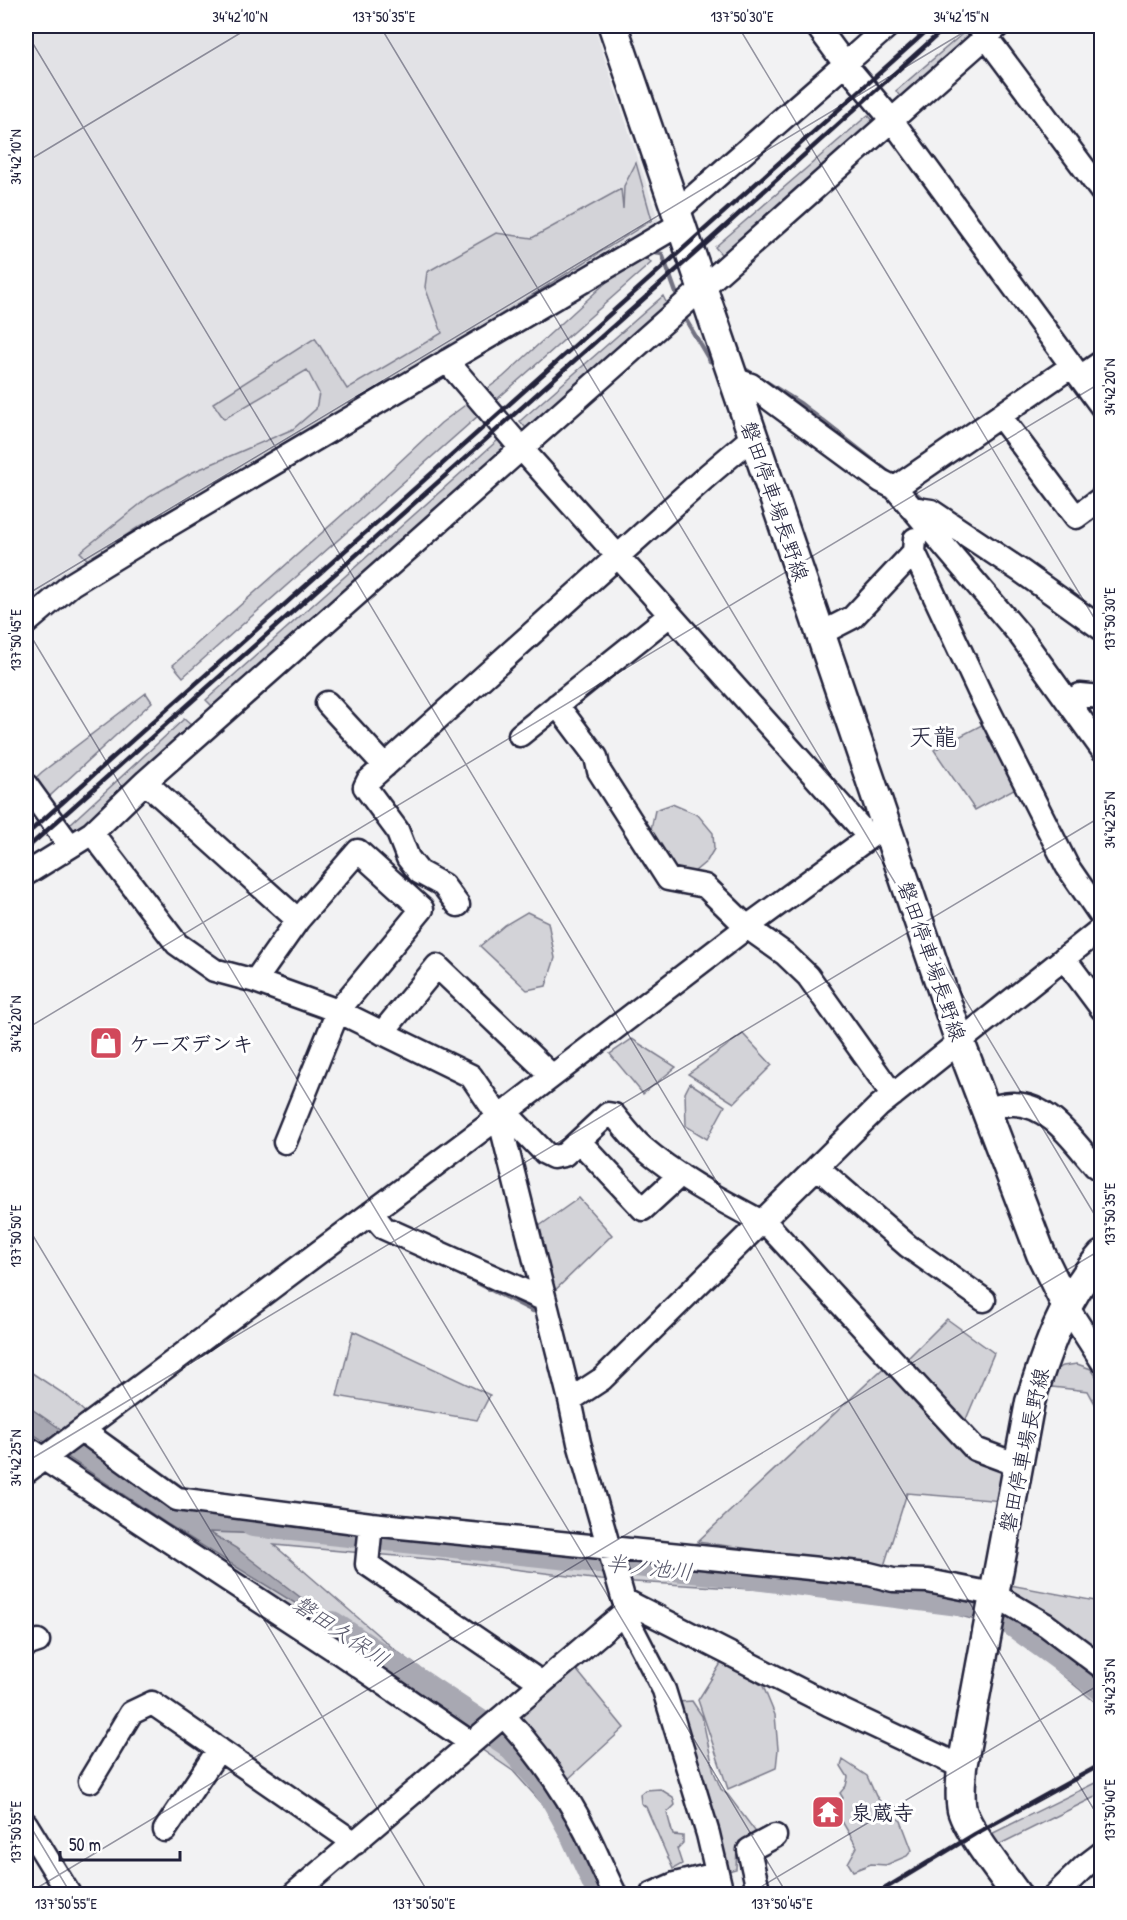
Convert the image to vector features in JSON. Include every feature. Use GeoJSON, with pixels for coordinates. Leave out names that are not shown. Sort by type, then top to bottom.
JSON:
{"type":"FeatureCollection","features":[{"type":"Feature","properties":{"kind":"main road","name":"磐田停車場長野線"},"geometry":{"type":"LineString","coordinates":[[613,26],[820,634],[878,831],[1041,1254],[1066,1305],[1046,1352],[1030,1402],[962,1767],[960,1797],[963,1812],[1016,1894]]}},
{"type":"Feature","properties":{"kind":"main road"},"geometry":{"type":"LineString","coordinates":[[1066,1305],[1101,1255]]}},
{"type":"Feature","properties":{"kind":"street"},"geometry":{"type":"LineString","coordinates":[[817,26],[891,119],[1101,407]]}},
{"type":"Feature","properties":{"kind":"street"},"geometry":{"type":"LineString","coordinates":[[26,623],[72,584],[447,361],[678,218],[888,26]]}},
{"type":"Feature","properties":{"kind":"street"},"geometry":{"type":"LineString","coordinates":[[26,873],[92,833],[145,782],[891,119],[987,29],[1101,192]]}},
{"type":"Feature","properties":{"kind":"street"},"geometry":{"type":"LineString","coordinates":[[447,361],[670,615],[878,831],[747,927],[502,1115],[80,1431],[35,1459],[341,1654],[473,1742]]}},
{"type":"Feature","properties":{"kind":"street"},"geometry":{"type":"LineString","coordinates":[[895,488],[1000,416],[1076,371],[1101,362]]}},
{"type":"Feature","properties":{"kind":"street"},"geometry":{"type":"LineString","coordinates":[[733,380],[751,385],[881,481],[895,488],[1020,635],[1101,749]]}},
{"type":"Feature","properties":{"kind":"street"},"geometry":{"type":"LineString","coordinates":[[1000,416],[1076,517],[1101,498]]}},
{"type":"Feature","properties":{"kind":"street"},"geometry":{"type":"LineString","coordinates":[[458,905],[443,885],[418,872],[408,858],[397,830],[365,787],[368,781],[754,436]]}},
{"type":"Feature","properties":{"kind":"street"},"geometry":{"type":"LineString","coordinates":[[914,512],[931,511],[1021,571],[1101,629]]}},
{"type":"Feature","properties":{"kind":"street"},"geometry":{"type":"LineString","coordinates":[[914,512],[914,552],[979,692],[1068,866],[1101,916]]}},
{"type":"Feature","properties":{"kind":"street"},"geometry":{"type":"LineString","coordinates":[[820,634],[853,616],[914,552]]}},
{"type":"Feature","properties":{"kind":"street"},"geometry":{"type":"LineString","coordinates":[[520,735],[670,615]]}},
{"type":"Feature","properties":{"kind":"street"},"geometry":{"type":"LineString","coordinates":[[1068,702],[1080,695],[1101,696]]}},
{"type":"Feature","properties":{"kind":"street"},"geometry":{"type":"LineString","coordinates":[[327,703],[385,766]]}},
{"type":"Feature","properties":{"kind":"street"},"geometry":{"type":"LineString","coordinates":[[556,705],[596,757],[599,771],[668,879],[705,886],[747,927],[785,954],[808,976],[893,1095]]}},
{"type":"Feature","properties":{"kind":"street"},"geometry":{"type":"LineString","coordinates":[[145,782],[298,920]]}},
{"type":"Feature","properties":{"kind":"street"},"geometry":{"type":"LineString","coordinates":[[26,785],[69,846]]}},
{"type":"Feature","properties":{"kind":"street"},"geometry":{"type":"LineString","coordinates":[[92,833],[177,944],[214,970],[255,981],[338,1011],[471,1076],[502,1115],[545,1153],[553,1157],[564,1155],[608,1114],[614,1115],[641,1146],[680,1175],[763,1222],[975,1449],[1018,1465]]}},
{"type":"Feature","properties":{"kind":"street"},"geometry":{"type":"LineString","coordinates":[[255,981],[298,920],[358,851],[422,909],[338,1011],[285,1142]]}},
{"type":"Feature","properties":{"kind":"street"},"geometry":{"type":"LineString","coordinates":[[570,1400],[602,1379],[879,1106],[1101,928]]}},
{"type":"Feature","properties":{"kind":"street"},"geometry":{"type":"LineString","coordinates":[[1064,958],[1101,1009]]}},
{"type":"Feature","properties":{"kind":"street"},"geometry":{"type":"LineString","coordinates":[[382,1033],[437,966],[552,1076]]}},
{"type":"Feature","properties":{"kind":"street"},"geometry":{"type":"LineString","coordinates":[[985,1109],[1013,1103],[1033,1108],[1058,1123],[1101,1171]]}},
{"type":"Feature","properties":{"kind":"street"},"geometry":{"type":"LineString","coordinates":[[502,1115],[579,1443],[624,1607],[664,1690],[708,1834],[720,1884],[675,1884],[652,1894]]}},
{"type":"Feature","properties":{"kind":"street"},"geometry":{"type":"LineString","coordinates":[[579,1141],[643,1209],[680,1175]]}},
{"type":"Feature","properties":{"kind":"street"},"geometry":{"type":"LineString","coordinates":[[817,1167],[908,1246],[984,1300]]}},
{"type":"Feature","properties":{"kind":"street"},"geometry":{"type":"LineString","coordinates":[[371,1213],[384,1227],[545,1300]]}},
{"type":"Feature","properties":{"kind":"street"},"geometry":{"type":"LineString","coordinates":[[1066,1305],[1101,1361]]}},
{"type":"Feature","properties":{"kind":"street"},"geometry":{"type":"LineString","coordinates":[[80,1431],[177,1499],[371,1524],[869,1574],[893,1580],[928,1581],[1046,1625],[1101,1667]]}},
{"type":"Feature","properties":{"kind":"street"},"geometry":{"type":"LineString","coordinates":[[371,1524],[366,1564],[542,1683]]}},
{"type":"Feature","properties":{"kind":"street"},"geometry":{"type":"LineString","coordinates":[[294,1894],[542,1683],[624,1607]]}},
{"type":"Feature","properties":{"kind":"street"},"geometry":{"type":"LineString","coordinates":[[624,1607],[962,1767]]}},
{"type":"Feature","properties":{"kind":"street"},"geometry":{"type":"LineString","coordinates":[[90,1781],[131,1713],[152,1703],[354,1843]]}},
{"type":"Feature","properties":{"kind":"street"},"geometry":{"type":"LineString","coordinates":[[500,1719],[522,1735],[545,1764],[586,1831],[615,1894]]}},
{"type":"Feature","properties":{"kind":"street"},"geometry":{"type":"LineString","coordinates":[[165,1830],[219,1749]]}},
{"type":"Feature","properties":{"kind":"street"},"geometry":{"type":"LineString","coordinates":[[26,1824],[69,1894]]}},
{"type":"Feature","properties":{"kind":"street"},"geometry":{"type":"LineString","coordinates":[[759,1894],[749,1850],[775,1836]]}},
{"type":"Feature","properties":{"kind":"street"},"geometry":{"type":"LineString","coordinates":[[1056,1894],[1101,1853]]}},
{"type":"Feature","properties":{"kind":"shaded area"},"geometry":{"type":"Polygon","coordinates":[[[26,26],[594,26],[659,222],[55,585],[26,609],[26,26]]]}},
{"type":"Feature","properties":{"kind":"shaded area"},"geometry":{"type":"Polygon","coordinates":[[[968,29],[977,38],[903,101],[896,91],[968,29]]]}},
{"type":"Feature","properties":{"kind":"shaded area"},"geometry":{"type":"Polygon","coordinates":[[[868,115],[877,125],[725,259],[715,247],[868,115]]]}},
{"type":"Feature","properties":{"kind":"shaded area"},"geometry":{"type":"Polygon","coordinates":[[[636,163],[652,220],[334,419],[137,528],[88,560],[80,552],[149,497],[193,472],[293,429],[316,409],[319,393],[307,370],[224,419],[213,403],[315,338],[347,389],[442,333],[425,287],[427,272],[496,233],[532,238],[621,189],[623,209],[624,186],[636,163]]]}},
{"type":"Feature","properties":{"kind":"shaded area"},"geometry":{"type":"Polygon","coordinates":[[[647,258],[651,263],[183,677],[173,665],[360,499],[441,423],[503,377],[612,277],[647,258]]]}},
{"type":"Feature","properties":{"kind":"shaded area"},"geometry":{"type":"Polygon","coordinates":[[[663,296],[668,306],[529,432],[520,421],[663,296]]]}},
{"type":"Feature","properties":{"kind":"shaded area"},"geometry":{"type":"Polygon","coordinates":[[[498,440],[508,450],[215,709],[206,700],[498,440]]]}},
{"type":"Feature","properties":{"kind":"shaded area"},"geometry":{"type":"Polygon","coordinates":[[[146,693],[152,702],[26,818],[26,787],[42,772],[146,693]]]}},
{"type":"Feature","properties":{"kind":"shaded area"},"geometry":{"type":"Polygon","coordinates":[[[184,719],[192,726],[78,832],[69,825],[184,719]]]}},
{"type":"Feature","properties":{"kind":"shaded area"},"geometry":{"type":"Polygon","coordinates":[[[993,719],[1025,783],[975,810],[934,750],[993,719]]]}},
{"type":"Feature","properties":{"kind":"shaded area"},"geometry":{"type":"Polygon","coordinates":[[[672,804],[698,815],[713,833],[714,849],[707,861],[682,882],[649,839],[655,810],[672,804]]]}},
{"type":"Feature","properties":{"kind":"shaded area"},"geometry":{"type":"Polygon","coordinates":[[[527,912],[548,922],[555,958],[546,986],[527,990],[480,946],[505,925],[527,912]]]}},
{"type":"Feature","properties":{"kind":"shaded area"},"geometry":{"type":"Polygon","coordinates":[[[743,1034],[772,1065],[734,1103],[688,1074],[743,1034]]]}},
{"type":"Feature","properties":{"kind":"shaded area"},"geometry":{"type":"Polygon","coordinates":[[[632,1039],[676,1067],[643,1094],[610,1054],[632,1039]]]}},
{"type":"Feature","properties":{"kind":"shaded area"},"geometry":{"type":"Polygon","coordinates":[[[690,1083],[725,1106],[707,1139],[686,1126],[685,1093],[690,1083]]]}},
{"type":"Feature","properties":{"kind":"shaded area"},"geometry":{"type":"Polygon","coordinates":[[[579,1198],[612,1235],[545,1300],[528,1234],[579,1198]]]}},
{"type":"Feature","properties":{"kind":"shaded area"},"geometry":{"type":"Polygon","coordinates":[[[947,1319],[994,1353],[964,1424],[1017,1471],[1003,1501],[907,1493],[884,1566],[697,1542],[892,1360],[900,1366],[947,1319]]]}},
{"type":"Feature","properties":{"kind":"shaded area"},"geometry":{"type":"Polygon","coordinates":[[[353,1331],[490,1395],[477,1420],[337,1396],[353,1331]]]}},
{"type":"Feature","properties":{"kind":"shaded area"},"geometry":{"type":"Polygon","coordinates":[[[1077,1364],[1091,1369],[1101,1383],[1101,1415],[1088,1391],[1052,1387],[1043,1394],[1049,1372],[1063,1366],[1077,1364]]]}},
{"type":"Feature","properties":{"kind":"shaded area"},"geometry":{"type":"Polygon","coordinates":[[[26,1369],[67,1396],[107,1432],[204,1502],[1005,1584],[1101,1602],[1101,1707],[1005,1628],[935,1609],[785,1591],[601,1580],[441,1560],[274,1545],[394,1649],[504,1729],[545,1764],[614,1894],[595,1894],[556,1819],[513,1771],[26,1438],[26,1369]]]}},
{"type":"Feature","properties":{"kind":"shaded area"},"geometry":{"type":"Polygon","coordinates":[[[723,1660],[763,1686],[775,1715],[778,1749],[776,1768],[728,1789],[698,1700],[723,1660]]]}},
{"type":"Feature","properties":{"kind":"shaded area"},"geometry":{"type":"Polygon","coordinates":[[[575,1668],[624,1728],[566,1781],[513,1717],[575,1668]]]}},
{"type":"Feature","properties":{"kind":"shaded area"},"geometry":{"type":"Polygon","coordinates":[[[692,1701],[702,1716],[714,1772],[721,1789],[755,1831],[751,1840],[737,1847],[736,1869],[678,1884],[702,1868],[712,1849],[678,1702],[692,1701]]]}},
{"type":"Feature","properties":{"kind":"shaded area"},"geometry":{"type":"Polygon","coordinates":[[[843,1760],[867,1776],[876,1796],[888,1812],[901,1821],[912,1850],[907,1856],[886,1865],[871,1864],[853,1871],[848,1863],[857,1847],[840,1818],[836,1806],[843,1798],[840,1793],[846,1786],[848,1777],[841,1766],[843,1760]]]}},
{"type":"Feature","properties":{"kind":"shaded area"},"geometry":{"type":"Polygon","coordinates":[[[1101,1780],[1101,1794],[986,1851],[979,1840],[1101,1780]]]}},
{"type":"Feature","properties":{"kind":"shaded area"},"geometry":{"type":"Polygon","coordinates":[[[660,1789],[673,1797],[675,1805],[667,1813],[673,1835],[683,1836],[683,1843],[677,1849],[682,1864],[673,1869],[646,1807],[641,1803],[640,1794],[645,1790],[660,1789]]]}},
{"type":"Feature","properties":{"kind":"water"},"geometry":{"type":"Polygon","coordinates":[[[26,1405],[178,1510],[223,1514],[353,1537],[209,1532],[236,1548],[364,1646],[169,1525],[26,1429],[26,1405]]]}},
{"type":"Feature","properties":{"kind":"waterway"},"geometry":{"type":"LineString","coordinates":[[649,252],[662,254],[679,301]]}},
{"type":"Feature","properties":{"kind":"waterway"},"geometry":{"type":"LineString","coordinates":[[683,315],[710,361],[717,363]]}},
{"type":"Feature","properties":{"kind":"waterway"},"geometry":{"type":"LineString","coordinates":[[740,366],[756,376]]}},
{"type":"Feature","properties":{"kind":"waterway"},"geometry":{"type":"LineString","coordinates":[[763,380],[801,404],[892,475]]}},
{"type":"Feature","properties":{"kind":"waterway"},"geometry":{"type":"LineString","coordinates":[[908,487],[925,501]]}},
{"type":"Feature","properties":{"kind":"waterway"},"geometry":{"type":"LineString","coordinates":[[460,1274],[533,1311]]}},
{"type":"Feature","properties":{"kind":"waterway","name":"半ノ池川"},"geometry":{"type":"LineString","coordinates":[[253,1523],[731,1573],[975,1604],[1005,1617],[1102,1687]]}},
{"type":"Feature","properties":{"kind":"waterway","name":"磐田久保川"},"geometry":{"type":"LineString","coordinates":[[332,1625],[509,1743],[540,1778],[556,1801],[601,1894]]}},
{"type":"Feature","properties":{"kind":"railway"},"geometry":{"type":"LineString","coordinates":[[26,835],[932,26]]}},
{"type":"Feature","properties":{"kind":"railway"},"geometry":{"type":"LineString","coordinates":[[26,849],[947,26]]}},
{"type":"Feature","properties":{"kind":"railway"},"geometry":{"type":"LineString","coordinates":[[876,1894],[975,1834],[1102,1764]]}},
{"type":"Feature","properties":{"kind":"place","name":"ケーズデンキ"},"geometry":{"type":"Point","coordinates":[106,1043]}},
{"type":"Feature","properties":{"kind":"place","name":"泉蔵寺"},"geometry":{"type":"Point","coordinates":[828,1812]}},
{"type":"Feature","properties":{"kind":"district","name":"天龍"},"geometry":{"type":"Point","coordinates":[933,736]}}]}
